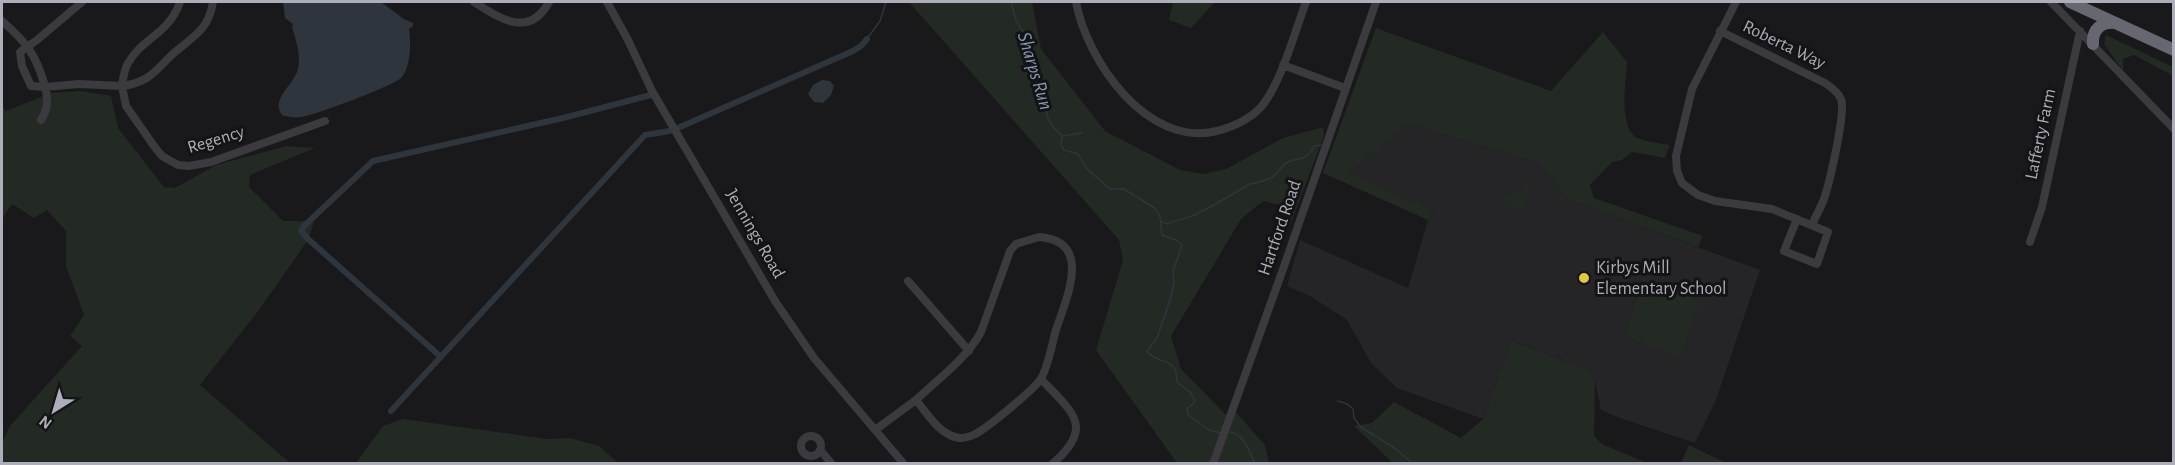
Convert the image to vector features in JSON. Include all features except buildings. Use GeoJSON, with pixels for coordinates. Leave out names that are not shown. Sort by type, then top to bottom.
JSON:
{"type":"FeatureCollection","features":[{"type":"Feature","properties":{"kind":"highway"},"geometry":{"type":"LineString","coordinates":[[2070,2],[2174,50]]}},
{"type":"Feature","properties":{"kind":"highway"},"geometry":{"type":"LineString","coordinates":[[2093,44],[2094,32],[2098,27],[2110,22],[2116,23]]}},
{"type":"Feature","properties":{"kind":"street"},"geometry":{"type":"LineString","coordinates":[[82,2],[38,40],[20,52],[19,55],[31,86],[74,84],[122,86],[149,78],[176,51],[198,34],[209,17],[213,2]]}},
{"type":"Feature","properties":{"kind":"street"},"geometry":{"type":"LineString","coordinates":[[122,86],[126,67],[132,57],[168,25],[180,2]]}},
{"type":"Feature","properties":{"kind":"street"},"geometry":{"type":"LineString","coordinates":[[474,2],[499,18],[520,23],[537,17],[549,2]]}},
{"type":"Feature","properties":{"kind":"street","name":"Jennings Road"},"geometry":{"type":"LineString","coordinates":[[607,2],[652,91],[770,292],[814,358],[904,464]]}},
{"type":"Feature","properties":{"kind":"street"},"geometry":{"type":"LineString","coordinates":[[1076,2],[1087,39],[1100,63],[1113,81],[1145,114],[1167,127],[1182,132],[1206,134],[1227,128],[1251,116],[1261,107],[1269,96],[1283,65],[1306,2]]}},
{"type":"Feature","properties":{"kind":"street","name":"Hartford Road"},"geometry":{"type":"LineString","coordinates":[[1213,464],[1376,2]]}},
{"type":"Feature","properties":{"kind":"street"},"geometry":{"type":"LineString","coordinates":[[1736,2],[1692,89],[1676,156],[1677,171],[1682,183],[1698,195],[1715,201],[1772,209],[1797,219],[1812,225],[1828,232],[1817,264],[1784,251],[1797,219]]}},
{"type":"Feature","properties":{"kind":"street"},"geometry":{"type":"LineString","coordinates":[[2051,2],[2174,129]]}},
{"type":"Feature","properties":{"kind":"street"},"geometry":{"type":"LineString","coordinates":[[2,21],[27,46],[40,67],[48,104],[41,120]]}},
{"type":"Feature","properties":{"kind":"street","name":"Roberta Way"},"geometry":{"type":"LineString","coordinates":[[1720,31],[1825,83],[1841,99],[1840,128],[1825,197],[1812,225]]}},
{"type":"Feature","properties":{"kind":"street","name":"Lafferty Farm"},"geometry":{"type":"LineString","coordinates":[[2030,242],[2042,207],[2080,31]]}},
{"type":"Feature","properties":{"kind":"street"},"geometry":{"type":"LineString","coordinates":[[1283,65],[1345,88]]}},
{"type":"Feature","properties":{"kind":"street","name":"Regency"},"geometry":{"type":"LineString","coordinates":[[122,86],[126,106],[154,146],[162,156],[178,165],[189,166],[211,162],[325,121]]}},
{"type":"Feature","properties":{"kind":"street"},"geometry":{"type":"LineString","coordinates":[[875,430],[916,400],[969,351],[981,332],[1010,250],[1016,244],[1027,239],[1048,238],[1064,247],[1070,255],[1073,275],[1041,379],[975,435],[968,437],[951,435],[941,430],[916,400]]}},
{"type":"Feature","properties":{"kind":"street"},"geometry":{"type":"LineString","coordinates":[[908,281],[969,351]]}},
{"type":"Feature","properties":{"kind":"street"},"geometry":{"type":"LineString","coordinates":[[1041,379],[1072,412],[1076,422],[1073,442],[1065,453],[1052,464]]}},
{"type":"Feature","properties":{"kind":"street"},"geometry":{"type":"LineString","coordinates":[[820,450],[832,464]]}},
{"type":"Feature","properties":{"kind":"shaded area"},"geometry":{"type":"Polygon","coordinates":[[[283,2],[381,2],[413,23],[409,29],[410,55],[404,74],[395,82],[321,112],[299,117],[282,115],[279,103],[296,75],[299,58],[293,24],[285,18],[283,2]]]}},
{"type":"Feature","properties":{"kind":"shaded area"},"geometry":{"type":"Polygon","coordinates":[[[909,2],[1032,2],[1041,49],[1105,131],[1180,170],[1203,174],[1226,169],[1283,138],[1323,127],[1324,136],[1290,225],[1280,205],[1263,201],[1241,219],[1171,336],[1181,369],[1231,420],[1235,411],[1265,445],[1269,463],[1177,463],[1096,350],[1123,260],[1119,240],[909,2]]]}},
{"type":"Feature","properties":{"kind":"shaded area"},"geometry":{"type":"Polygon","coordinates":[[[1173,2],[1215,2],[1191,28],[1169,20],[1173,2]]]}},
{"type":"Feature","properties":{"kind":"shaded area"},"geometry":{"type":"Polygon","coordinates":[[[1376,28],[1551,91],[1603,32],[1627,62],[1624,103],[1627,124],[1631,132],[1637,138],[1670,145],[1665,158],[1632,152],[1622,160],[1612,162],[1590,185],[1594,198],[1703,236],[1698,247],[1567,199],[1539,163],[1408,124],[1349,172],[1433,211],[1428,220],[1323,173],[1376,28]]]}},
{"type":"Feature","properties":{"kind":"shaded area"},"geometry":{"type":"Polygon","coordinates":[[[2106,35],[2173,67],[2173,76],[2134,55],[2123,59],[2123,71],[2104,44],[2106,35]]]}},
{"type":"Feature","properties":{"kind":"shaded area"},"geometry":{"type":"Polygon","coordinates":[[[822,80],[830,81],[834,86],[831,95],[823,103],[814,102],[808,94],[813,85],[822,80]]]}},
{"type":"Feature","properties":{"kind":"shaded area"},"geometry":{"type":"Polygon","coordinates":[[[81,91],[111,96],[118,128],[164,187],[175,188],[216,165],[287,146],[315,148],[250,175],[249,187],[283,221],[314,221],[308,240],[259,310],[200,385],[290,463],[2,463],[2,443],[10,426],[82,346],[70,336],[84,315],[66,266],[66,231],[47,210],[34,218],[12,204],[2,219],[2,106],[6,111],[51,93],[81,91]]]}},
{"type":"Feature","properties":{"kind":"shaded area","name":"Kirbys Mill Elementary School"},"geometry":{"type":"Polygon","coordinates":[[[1408,124],[1539,163],[1567,199],[1760,270],[1716,400],[1695,443],[1601,410],[1595,381],[1587,369],[1513,341],[1483,419],[1397,388],[1371,363],[1347,320],[1310,296],[1287,286],[1300,240],[1408,288],[1428,220],[1433,211],[1348,172],[1408,124]]]}},
{"type":"Feature","properties":{"kind":"shaded area"},"geometry":{"type":"Polygon","coordinates":[[[1524,186],[1530,189],[1524,205],[1515,210],[1505,207],[1505,196],[1512,192],[1521,192],[1524,186]]]}},
{"type":"Feature","properties":{"kind":"shaded area"},"geometry":{"type":"Polygon","coordinates":[[[1644,277],[1700,302],[1680,357],[1625,336],[1644,277]]]}},
{"type":"Feature","properties":{"kind":"shaded area"},"geometry":{"type":"Polygon","coordinates":[[[1512,341],[1587,369],[1595,381],[1594,436],[1602,444],[1647,463],[1393,463],[1354,426],[1372,423],[1394,402],[1461,438],[1483,419],[1512,341]]]}},
{"type":"Feature","properties":{"kind":"shaded area"},"geometry":{"type":"Polygon","coordinates":[[[403,419],[547,439],[570,438],[599,446],[618,463],[356,463],[383,426],[403,419]]]}},
{"type":"Feature","properties":{"kind":"shaded area"},"geometry":{"type":"Polygon","coordinates":[[[1689,445],[1726,463],[1681,463],[1689,445]]]}},
{"type":"Feature","properties":{"kind":"waterway"},"geometry":{"type":"LineString","coordinates":[[867,39],[880,21],[886,2]]}},
{"type":"Feature","properties":{"kind":"waterway","name":"Sharps Run"},"geometry":{"type":"LineString","coordinates":[[1011,2],[1016,20],[1027,39],[1039,80],[1039,94],[1048,118],[1062,136]]}},
{"type":"Feature","properties":{"kind":"waterway"},"geometry":{"type":"LineString","coordinates":[[680,127],[853,51],[867,39]]}},
{"type":"Feature","properties":{"kind":"waterway"},"geometry":{"type":"LineString","coordinates":[[441,357],[308,239],[301,231],[303,227],[373,161],[563,118],[651,95]]}},
{"type":"Feature","properties":{"kind":"waterway"},"geometry":{"type":"LineString","coordinates":[[391,411],[645,135],[670,131]]}},
{"type":"Feature","properties":{"kind":"waterway"},"geometry":{"type":"LineString","coordinates":[[1063,136],[1082,133]]}},
{"type":"Feature","properties":{"kind":"waterway","name":"Sharps Run"},"geometry":{"type":"LineString","coordinates":[[1062,136],[1061,145],[1064,150],[1078,154],[1086,168],[1110,189],[1124,189],[1156,209],[1160,217],[1162,235],[1182,245],[1173,271],[1174,282],[1171,297],[1157,338],[1147,351],[1171,365],[1176,372],[1177,382],[1191,393],[1195,402],[1187,409],[1188,415],[1209,430],[1221,433]]}},
{"type":"Feature","properties":{"kind":"waterway"},"geometry":{"type":"LineString","coordinates":[[1162,222],[1168,224],[1195,215],[1250,184],[1270,178],[1286,163],[1304,157],[1311,152],[1314,146],[1321,145]]}},
{"type":"Feature","properties":{"kind":"waterway"},"geometry":{"type":"LineString","coordinates":[[1338,401],[1353,409],[1354,418],[1361,427],[1396,449],[1413,464]]}},
{"type":"Feature","properties":{"kind":"waterway","name":"Sharps Run"},"geometry":{"type":"LineString","coordinates":[[1229,432],[1242,439],[1255,464]]}},
{"type":"Feature","properties":{"kind":"place","name":"Kirbys Mill Elementary School"},"geometry":{"type":"Point","coordinates":[1584,278]}}]}
